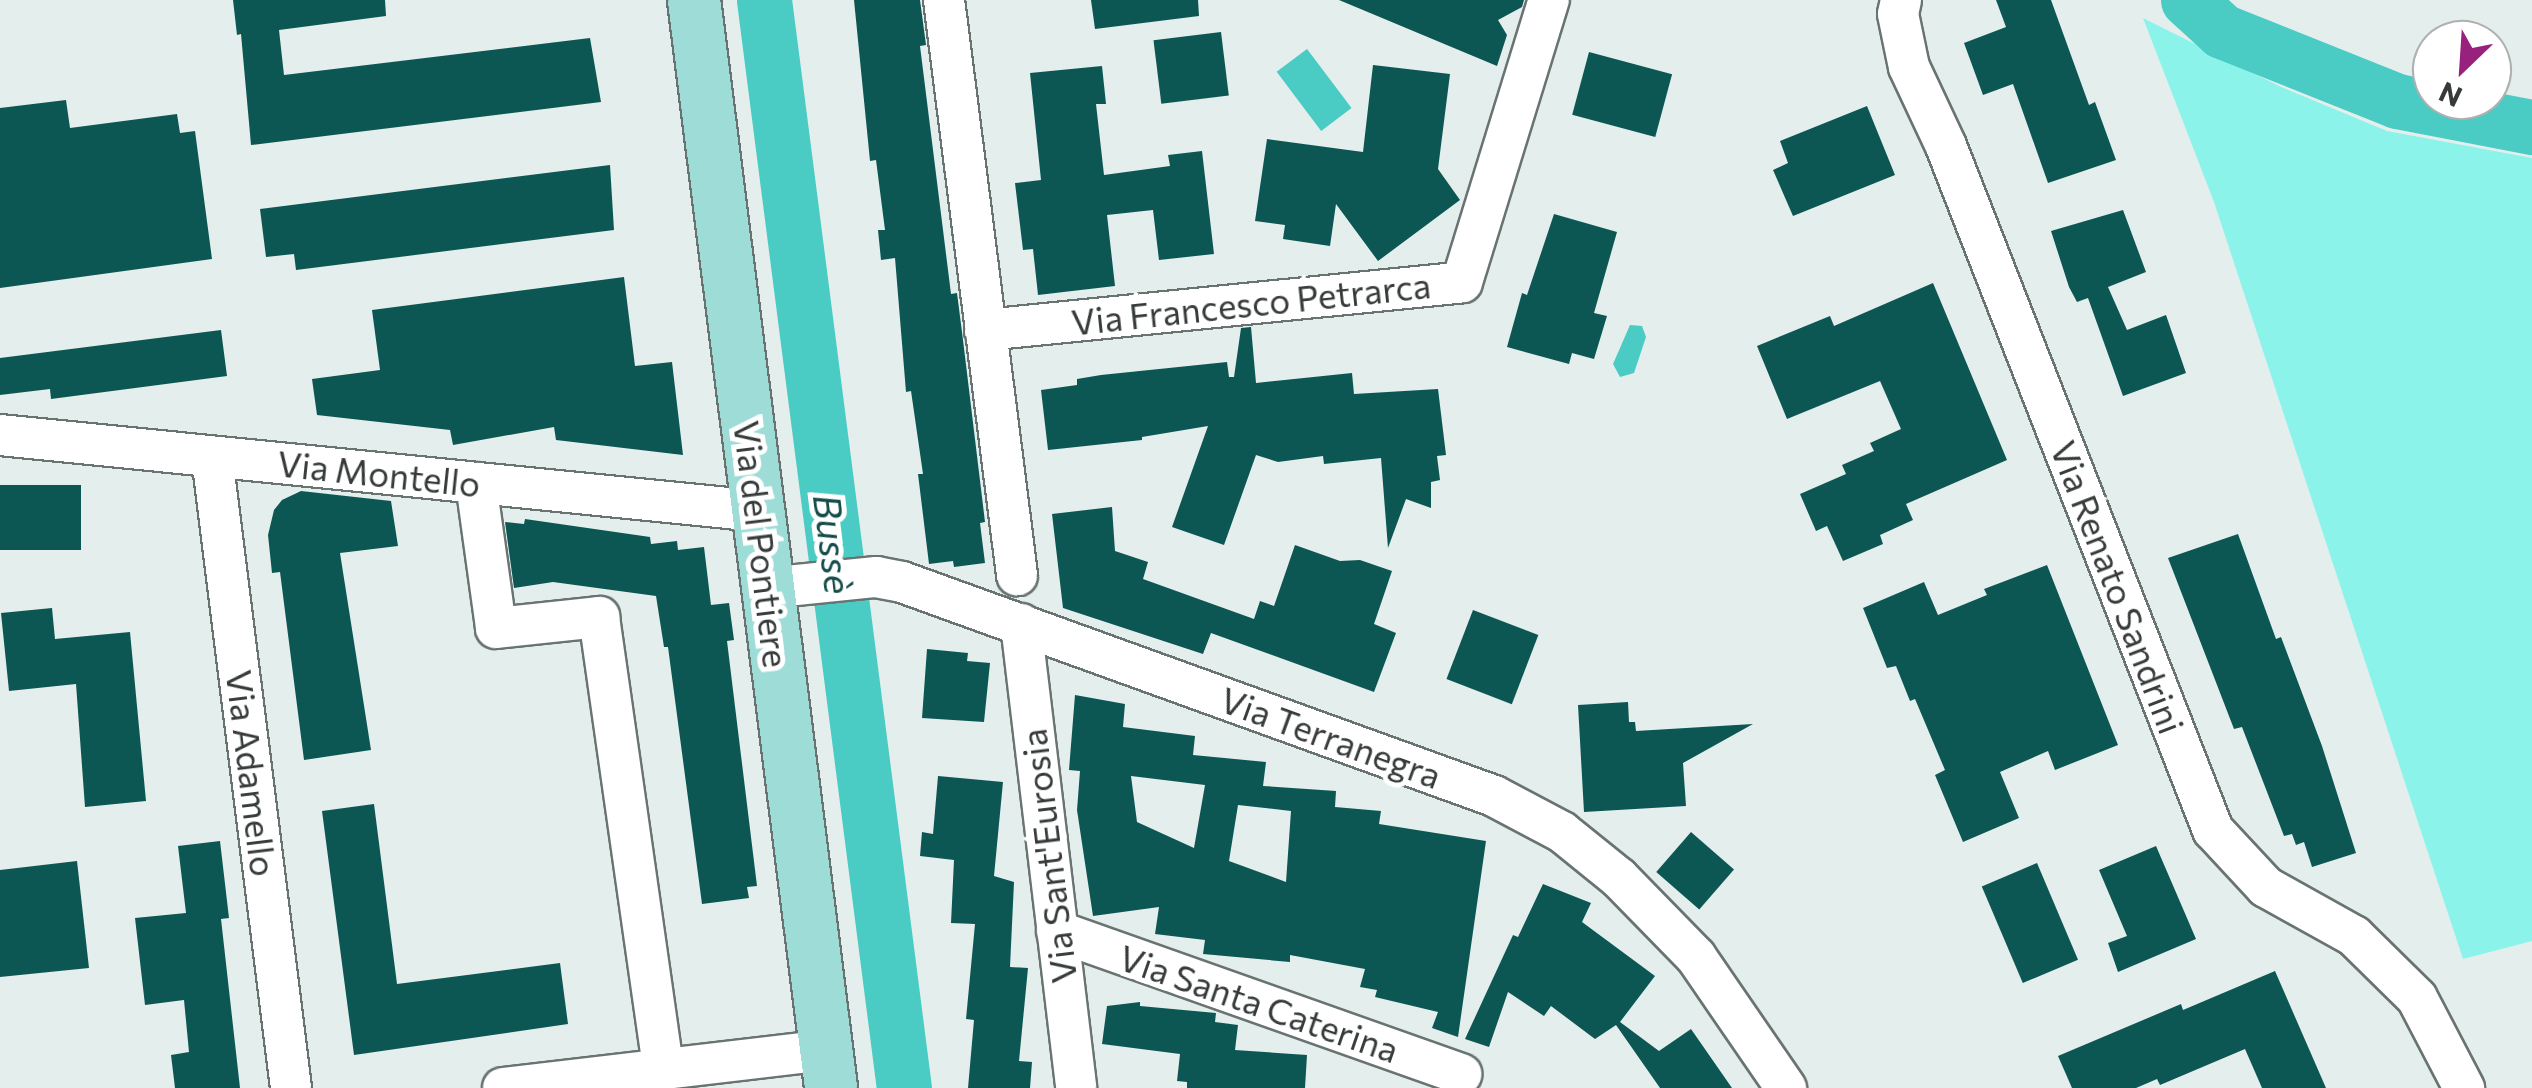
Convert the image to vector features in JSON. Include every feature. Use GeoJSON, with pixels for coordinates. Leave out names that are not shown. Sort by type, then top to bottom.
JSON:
{"type":"FeatureCollection","features":[{"type":"Feature","properties":{"kind":"main road","name":"Via del Pontiere"},"geometry":{"type":"LineString","coordinates":[[694,0],[757,511],[782,587],[828,1069]]}},
{"type":"Feature","properties":{"kind":"street"},"geometry":{"type":"LineString","coordinates":[[944,0],[1016,574]]}},
{"type":"Feature","properties":{"kind":"street","name":"Via Francesco Petrarca"},"geometry":{"type":"LineString","coordinates":[[985,330],[1462,282],[1549,0]]}},
{"type":"Feature","properties":{"kind":"street","name":"Via Renato Sandrini"},"geometry":{"type":"LineString","coordinates":[[1901,0],[1898,14],[1910,67],[1946,146],[2213,830],[2266,887],[2354,936],[2417,998],[2464,1088]]}},
{"type":"Feature","properties":{"kind":"street","name":"Via Montello"},"geometry":{"type":"LineString","coordinates":[[0,436],[757,511]]}},
{"type":"Feature","properties":{"kind":"street","name":"Via Adamello"},"geometry":{"type":"LineString","coordinates":[[212,457],[291,1088]]}},
{"type":"Feature","properties":{"kind":"street"},"geometry":{"type":"LineString","coordinates":[[476,483],[496,628],[599,617],[662,1069]]}},
{"type":"Feature","properties":{"kind":"street","name":"Via Terranegra"},"geometry":{"type":"LineString","coordinates":[[782,587],[876,577],[1020,624],[1494,796],[1562,832],[1619,878],[1696,958],[1786,1088]]}},
{"type":"Feature","properties":{"kind":"street","name":"Via Sant'Eurosia"},"geometry":{"type":"LineString","coordinates":[[1020,624],[1076,1088]]}},
{"type":"Feature","properties":{"kind":"street","name":"Via Santa Caterina"},"geometry":{"type":"LineString","coordinates":[[1057,931],[1461,1074]]}},
{"type":"Feature","properties":{"kind":"street"},"geometry":{"type":"LineString","coordinates":[[503,1088],[662,1069],[828,1069]]}},
{"type":"Feature","properties":{"kind":"shaded area"},"geometry":{"type":"Polygon","coordinates":[[[2143,18],[2279,86],[2387,131],[2532,158],[2532,941],[2463,959],[2214,202],[2143,18]]]}},
{"type":"Feature","properties":{"kind":"shaded area"},"geometry":{"type":"Polygon","coordinates":[[[1307,49],[1352,108],[1321,131],[1277,72],[1307,49]]]}},
{"type":"Feature","properties":{"kind":"shaded area"},"geometry":{"type":"Polygon","coordinates":[[[1630,325],[1642,326],[1646,337],[1634,373],[1620,377],[1613,364],[1630,325]]]}},
{"type":"Feature","properties":{"kind":"building"},"geometry":{"type":"Polygon","coordinates":[[[233,0],[385,0],[386,16],[279,30],[284,75],[590,38],[601,102],[251,145],[241,34],[237,35],[233,0]]]}},
{"type":"Feature","properties":{"kind":"building"},"geometry":{"type":"Polygon","coordinates":[[[854,0],[920,0],[926,45],[920,46],[951,294],[957,293],[963,340],[985,522],[980,523],[985,563],[954,567],[953,561],[929,564],[918,474],[923,474],[911,391],[906,392],[895,258],[881,260],[878,230],[885,230],[876,160],[870,161],[854,0]]]}},
{"type":"Feature","properties":{"kind":"building"},"geometry":{"type":"Polygon","coordinates":[[[1091,0],[1198,0],[1199,16],[1095,29],[1091,0]]]}},
{"type":"Feature","properties":{"kind":"building"},"geometry":{"type":"Polygon","coordinates":[[[1339,0],[1524,0],[1522,7],[1498,20],[1507,35],[1497,66],[1339,0]]]}},
{"type":"Feature","properties":{"kind":"building"},"geometry":{"type":"Polygon","coordinates":[[[1996,0],[2051,0],[2089,105],[2095,102],[2116,160],[2048,183],[2013,84],[1983,95],[1964,43],[2006,27],[1996,0]]]}},
{"type":"Feature","properties":{"kind":"building"},"geometry":{"type":"Polygon","coordinates":[[[1221,32],[1229,96],[1161,104],[1154,40],[1221,32]]]}},
{"type":"Feature","properties":{"kind":"building"},"geometry":{"type":"Polygon","coordinates":[[[1589,52],[1672,74],[1655,137],[1572,115],[1589,52]]]}},
{"type":"Feature","properties":{"kind":"building"},"geometry":{"type":"Polygon","coordinates":[[[1373,65],[1450,74],[1438,169],[1460,200],[1378,261],[1336,204],[1330,246],[1283,239],[1285,225],[1255,221],[1267,139],[1363,152],[1373,65]]]}},
{"type":"Feature","properties":{"kind":"building"},"geometry":{"type":"Polygon","coordinates":[[[1102,66],[1106,104],[1096,104],[1104,175],[1170,166],[1168,155],[1202,151],[1214,254],[1159,260],[1153,210],[1107,215],[1115,286],[1038,295],[1033,249],[1023,250],[1015,183],[1041,180],[1030,73],[1102,66]]]}},
{"type":"Feature","properties":{"kind":"building"},"geometry":{"type":"Polygon","coordinates":[[[66,100],[70,128],[177,114],[180,133],[195,131],[212,259],[0,288],[0,108],[66,100]]]}},
{"type":"Feature","properties":{"kind":"building"},"geometry":{"type":"Polygon","coordinates":[[[1867,106],[1895,175],[1793,216],[1773,170],[1788,163],[1780,141],[1867,106]]]}},
{"type":"Feature","properties":{"kind":"building"},"geometry":{"type":"Polygon","coordinates":[[[610,165],[614,230],[296,270],[294,254],[266,257],[260,209],[610,165]]]}},
{"type":"Feature","properties":{"kind":"building"},"geometry":{"type":"Polygon","coordinates":[[[2123,210],[2146,272],[2108,287],[2127,330],[2166,315],[2186,373],[2123,396],[2088,298],[2077,302],[2051,231],[2123,210]]]}},
{"type":"Feature","properties":{"kind":"building"},"geometry":{"type":"Polygon","coordinates":[[[1554,214],[1617,232],[1594,313],[1607,316],[1594,359],[1572,353],[1569,364],[1507,347],[1522,293],[1527,295],[1554,214]]]}},
{"type":"Feature","properties":{"kind":"building"},"geometry":{"type":"Polygon","coordinates":[[[624,277],[635,366],[672,362],[683,455],[556,440],[554,427],[453,445],[450,430],[317,415],[312,379],[380,370],[372,310],[624,277]]]}},
{"type":"Feature","properties":{"kind":"building"},"geometry":{"type":"Polygon","coordinates":[[[1933,283],[2007,460],[1906,504],[1913,520],[1880,535],[1883,544],[1843,561],[1827,526],[1816,531],[1800,494],[1846,474],[1842,465],[1874,451],[1870,443],[1901,429],[1880,381],[1787,419],[1757,346],[1830,316],[1834,326],[1933,283]]]}},
{"type":"Feature","properties":{"kind":"building"},"geometry":{"type":"Polygon","coordinates":[[[1251,327],[1256,383],[1352,373],[1354,394],[1438,389],[1446,455],[1437,456],[1440,480],[1431,482],[1431,508],[1406,499],[1388,548],[1381,458],[1324,464],[1323,456],[1278,462],[1256,455],[1224,545],[1172,527],[1208,426],[1142,440],[1048,450],[1041,390],[1077,385],[1077,379],[1101,375],[1227,362],[1229,377],[1234,377],[1241,328],[1251,327]]]}},
{"type":"Feature","properties":{"kind":"building"},"geometry":{"type":"Polygon","coordinates":[[[221,330],[227,376],[51,399],[50,389],[0,395],[0,358],[221,330]]]}},
{"type":"Feature","properties":{"kind":"building"},"geometry":{"type":"Polygon","coordinates":[[[0,485],[81,485],[81,550],[0,550],[0,485]]]}},
{"type":"Feature","properties":{"kind":"building"},"geometry":{"type":"Polygon","coordinates":[[[301,491],[391,501],[398,546],[340,553],[371,750],[304,760],[280,572],[272,573],[268,535],[274,510],[282,500],[301,491]]]}},
{"type":"Feature","properties":{"kind":"building"},"geometry":{"type":"Polygon","coordinates":[[[1112,507],[1115,551],[1148,562],[1143,579],[1254,619],[1260,601],[1274,606],[1295,545],[1340,561],[1360,560],[1392,571],[1374,624],[1396,633],[1374,692],[1211,633],[1203,654],[1063,608],[1052,514],[1112,507]]]}},
{"type":"Feature","properties":{"kind":"building"},"geometry":{"type":"Polygon","coordinates":[[[525,519],[650,537],[651,544],[677,541],[678,550],[704,547],[711,605],[729,603],[734,640],[727,641],[757,886],[747,887],[749,898],[702,904],[668,647],[664,647],[656,596],[553,582],[514,588],[505,522],[524,524],[525,519]]]}},
{"type":"Feature","properties":{"kind":"building"},"geometry":{"type":"Polygon","coordinates":[[[2238,534],[2276,639],[2281,637],[2322,746],[2356,853],[2312,867],[2304,842],[2296,845],[2292,834],[2284,836],[2242,727],[2234,729],[2168,558],[2238,534]]]}},
{"type":"Feature","properties":{"kind":"building"},"geometry":{"type":"Polygon","coordinates":[[[2047,565],[2118,745],[2055,770],[2048,751],[2000,772],[2019,818],[1963,842],[1935,775],[1945,770],[1915,699],[1910,701],[1896,666],[1887,668],[1863,608],[1924,582],[1938,615],[1987,595],[1984,589],[2047,565]]]}},
{"type":"Feature","properties":{"kind":"building"},"geometry":{"type":"Polygon","coordinates":[[[52,608],[55,639],[130,632],[146,801],[85,807],[76,684],[9,691],[1,613],[52,608]]]}},
{"type":"Feature","properties":{"kind":"building"},"geometry":{"type":"Polygon","coordinates":[[[1473,610],[1538,635],[1512,704],[1446,679],[1473,610]]]}},
{"type":"Feature","properties":{"kind":"building"},"geometry":{"type":"Polygon","coordinates":[[[927,649],[968,653],[967,661],[990,663],[984,722],[922,718],[927,649]]]}},
{"type":"Feature","properties":{"kind":"building"},"geometry":{"type":"Polygon","coordinates":[[[1075,695],[1125,704],[1123,727],[1195,736],[1193,755],[1266,762],[1263,786],[1336,791],[1335,807],[1381,811],[1379,824],[1486,841],[1458,1037],[1432,1028],[1438,1012],[1375,997],[1377,990],[1360,987],[1365,969],[1290,955],[1290,962],[1203,954],[1205,940],[1155,934],[1159,907],[1093,916],[1077,810],[1080,771],[1069,770],[1075,695]],[[1131,776],[1137,822],[1194,848],[1205,785],[1131,776]],[[1238,805],[1229,861],[1286,882],[1291,811],[1238,805]]]}},
{"type":"Feature","properties":{"kind":"building"},"geometry":{"type":"Polygon","coordinates":[[[1628,702],[1629,722],[1635,722],[1636,731],[1753,724],[1683,763],[1686,806],[1584,812],[1578,705],[1628,702]]]}},
{"type":"Feature","properties":{"kind":"building"},"geometry":{"type":"Polygon","coordinates":[[[938,776],[1003,782],[994,876],[1014,882],[1010,967],[1028,968],[1019,1061],[1032,1062],[1030,1088],[968,1088],[974,1020],[966,1019],[975,924],[951,923],[954,860],[920,856],[922,832],[933,834],[938,776]]]}},
{"type":"Feature","properties":{"kind":"building"},"geometry":{"type":"Polygon","coordinates":[[[374,804],[397,984],[560,963],[568,1024],[354,1055],[322,811],[374,804]]]}},
{"type":"Feature","properties":{"kind":"building"},"geometry":{"type":"Polygon","coordinates":[[[1691,832],[1734,869],[1699,909],[1656,872],[1691,832]]]}},
{"type":"Feature","properties":{"kind":"building"},"geometry":{"type":"Polygon","coordinates":[[[220,841],[229,918],[221,919],[240,1088],[175,1088],[171,1055],[189,1052],[184,1000],[145,1005],[135,918],[186,913],[178,846],[220,841]]]}},
{"type":"Feature","properties":{"kind":"building"},"geometry":{"type":"Polygon","coordinates":[[[2156,846],[2196,939],[2118,972],[2108,943],[2127,936],[2099,870],[2156,846]]]}},
{"type":"Feature","properties":{"kind":"building"},"geometry":{"type":"Polygon","coordinates":[[[77,861],[89,968],[0,977],[0,870],[77,861]]]}},
{"type":"Feature","properties":{"kind":"building"},"geometry":{"type":"Polygon","coordinates":[[[2037,863],[2078,960],[2023,983],[1982,886],[2037,863]]]}},
{"type":"Feature","properties":{"kind":"building"},"geometry":{"type":"Polygon","coordinates":[[[1543,884],[1591,903],[1582,922],[1655,976],[1620,1022],[1659,1051],[1691,1029],[1732,1088],[1660,1088],[1616,1025],[1595,1039],[1551,1006],[1544,1016],[1508,992],[1489,1047],[1465,1039],[1513,935],[1518,937],[1543,884]]]}},
{"type":"Feature","properties":{"kind":"building"},"geometry":{"type":"Polygon","coordinates":[[[2275,971],[2326,1088],[2262,1088],[2245,1049],[2160,1085],[2157,1079],[2136,1088],[2072,1088],[2058,1056],[2181,1004],[2183,1010],[2275,971]]]}},
{"type":"Feature","properties":{"kind":"building"},"geometry":{"type":"Polygon","coordinates":[[[1140,1002],[1140,1006],[1216,1013],[1215,1022],[1238,1025],[1235,1050],[1307,1055],[1305,1088],[1187,1088],[1187,1082],[1177,1081],[1180,1054],[1102,1044],[1107,1006],[1140,1002]]]}},
{"type":"Feature","properties":{"kind":"waterway","name":"Bussè"},"geometry":{"type":"LineString","coordinates":[[764,0],[904,1088]]}},
{"type":"Feature","properties":{"kind":"waterway"},"geometry":{"type":"LineString","coordinates":[[2188,0],[2222,31],[2397,101],[2532,127]]}}]}
